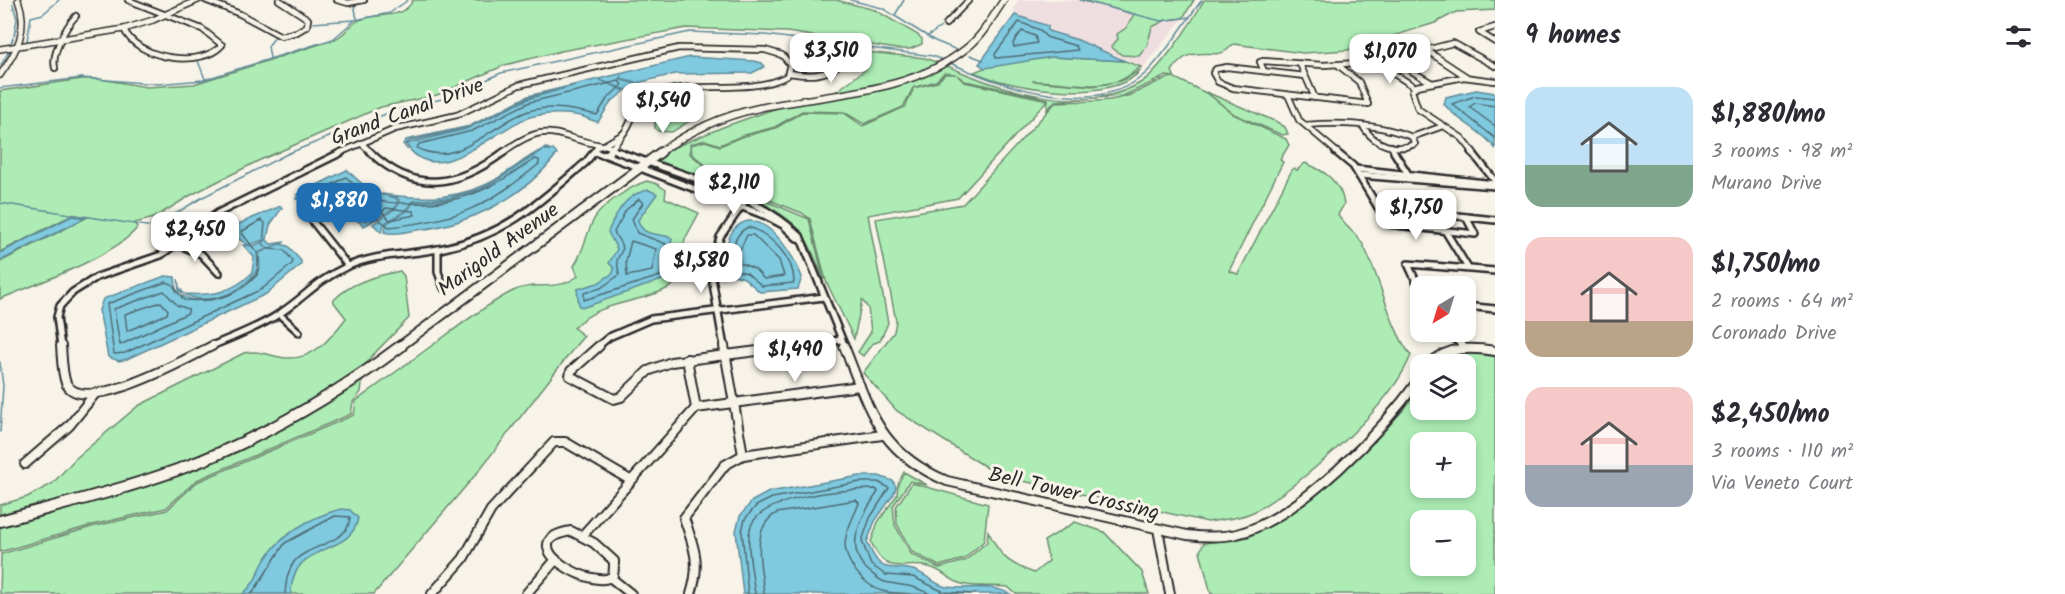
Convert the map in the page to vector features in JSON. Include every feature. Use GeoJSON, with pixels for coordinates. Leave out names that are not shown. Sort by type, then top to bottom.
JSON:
{"type":"FeatureCollection","features":[{"type":"Feature","properties":{"kind":"main road","name":"Marigold Avenue"},"geometry":{"type":"LineString","coordinates":[[0,521],[108,492],[177,470],[297,415],[367,370],[643,165],[691,132],[732,115],[766,106],[885,86],[947,62],[979,37],[1004,0]]}},
{"type":"Feature","properties":{"kind":"street"},"geometry":{"type":"LineString","coordinates":[[0,75],[18,46],[24,20],[18,0]]}},
{"type":"Feature","properties":{"kind":"street"},"geometry":{"type":"LineString","coordinates":[[124,29],[127,37],[134,43],[184,60],[209,56],[221,47],[221,43],[209,33],[128,0]]}},
{"type":"Feature","properties":{"kind":"street"},"geometry":{"type":"LineString","coordinates":[[0,49],[124,29],[198,0]]}},
{"type":"Feature","properties":{"kind":"street"},"geometry":{"type":"LineString","coordinates":[[206,0],[243,15],[273,35],[291,34],[307,26],[308,20],[279,0]]}},
{"type":"Feature","properties":{"kind":"street"},"geometry":{"type":"LineString","coordinates":[[337,0],[348,3],[364,0]]}},
{"type":"Feature","properties":{"kind":"street"},"geometry":{"type":"LineString","coordinates":[[946,24],[969,0]]}},
{"type":"Feature","properties":{"kind":"street"},"geometry":{"type":"LineString","coordinates":[[55,68],[52,61],[69,23],[76,16]]}},
{"type":"Feature","properties":{"kind":"street"},"geometry":{"type":"LineString","coordinates":[[1495,27],[1479,32],[1495,42]]}},
{"type":"Feature","properties":{"kind":"street"},"geometry":{"type":"LineString","coordinates":[[1468,77],[1426,50],[1453,43],[1495,66]]}},
{"type":"Feature","properties":{"kind":"street","name":"Grand Canal Drive"},"geometry":{"type":"LineString","coordinates":[[94,394],[77,392],[66,383],[57,321],[60,306],[73,292],[92,279],[156,257],[218,213],[295,173],[400,128],[457,115],[522,84],[682,48],[772,51],[788,61],[789,73]]}},
{"type":"Feature","properties":{"kind":"street"},"geometry":{"type":"LineString","coordinates":[[586,162],[604,155],[612,148],[623,134],[637,106],[660,92],[683,87],[764,85],[778,81],[789,73],[807,75],[827,73],[840,64],[841,55]]}},
{"type":"Feature","properties":{"kind":"street"},"geometry":{"type":"LineString","coordinates":[[1263,71],[1260,63],[1263,61],[1338,65],[1396,61],[1432,83]]}},
{"type":"Feature","properties":{"kind":"street"},"geometry":{"type":"LineString","coordinates":[[1376,63],[1415,87],[1468,77],[1495,81]]}},
{"type":"Feature","properties":{"kind":"street"},"geometry":{"type":"LineString","coordinates":[[1300,64],[1315,99]]}},
{"type":"Feature","properties":{"kind":"street"},"geometry":{"type":"LineString","coordinates":[[1305,76],[1223,67],[1216,69],[1212,75],[1218,82],[1230,88],[1315,99],[1369,103],[1359,82],[1338,65]]}},
{"type":"Feature","properties":{"kind":"street"},"geometry":{"type":"LineString","coordinates":[[1415,87],[1412,91],[1418,109],[1462,138],[1495,184]]}},
{"type":"Feature","properties":{"kind":"street"},"geometry":{"type":"LineString","coordinates":[[1288,95],[1298,119],[1357,172],[1388,224],[1475,234],[1466,217]]}},
{"type":"Feature","properties":{"kind":"street"},"geometry":{"type":"LineString","coordinates":[[1306,125],[1327,123],[1398,132],[1412,137],[1416,142],[1413,146],[1391,146],[1372,140],[1364,128]]}},
{"type":"Feature","properties":{"kind":"street"},"geometry":{"type":"LineString","coordinates":[[1412,137],[1443,126]]}},
{"type":"Feature","properties":{"kind":"street"},"geometry":{"type":"LineString","coordinates":[[362,144],[397,174],[429,181],[449,179],[472,172],[522,140],[540,133],[563,132],[612,148],[643,165]]}},
{"type":"Feature","properties":{"kind":"street"},"geometry":{"type":"LineString","coordinates":[[25,464],[69,426],[94,394],[131,385],[208,345],[279,314],[317,282],[348,266],[387,255],[438,249],[482,237],[513,222],[586,162],[595,150],[623,134]]}},
{"type":"Feature","properties":{"kind":"street"},"geometry":{"type":"LineString","coordinates":[[587,141],[595,150],[604,155],[643,165]]}},
{"type":"Feature","properties":{"kind":"street"},"geometry":{"type":"LineString","coordinates":[[1391,146],[1408,174]]}},
{"type":"Feature","properties":{"kind":"street","name":"Bell Tower Crossing"},"geometry":{"type":"LineString","coordinates":[[643,165],[742,203],[783,225],[803,245],[882,435],[909,462],[947,481],[1158,529],[1202,537],[1223,537],[1248,531],[1320,485],[1359,451],[1410,392]]}},
{"type":"Feature","properties":{"kind":"street"},"geometry":{"type":"LineString","coordinates":[[1357,172],[1495,184]]}},
{"type":"Feature","properties":{"kind":"street"},"geometry":{"type":"LineString","coordinates":[[1357,172],[1408,174],[1495,184]]}},
{"type":"Feature","properties":{"kind":"street"},"geometry":{"type":"LineString","coordinates":[[742,203],[725,226],[714,253],[711,282],[743,456]]}},
{"type":"Feature","properties":{"kind":"street"},"geometry":{"type":"LineString","coordinates":[[1468,268],[1436,219],[1437,215],[1495,219]]}},
{"type":"Feature","properties":{"kind":"street"},"geometry":{"type":"LineString","coordinates":[[310,218],[348,266]]}},
{"type":"Feature","properties":{"kind":"street"},"geometry":{"type":"LineString","coordinates":[[177,244],[194,249],[207,257],[219,273]]}},
{"type":"Feature","properties":{"kind":"street"},"geometry":{"type":"LineString","coordinates":[[438,249],[438,272],[444,288]]}},
{"type":"Feature","properties":{"kind":"street"},"geometry":{"type":"LineString","coordinates":[[1413,276],[1408,264],[1495,271]]}},
{"type":"Feature","properties":{"kind":"street"},"geometry":{"type":"LineString","coordinates":[[824,297],[663,317],[628,327],[592,349],[570,376],[614,399],[621,397],[652,369],[687,359],[841,340]]}},
{"type":"Feature","properties":{"kind":"street"},"geometry":{"type":"LineString","coordinates":[[1476,307],[1495,309]]}},
{"type":"Feature","properties":{"kind":"street"},"geometry":{"type":"LineString","coordinates":[[279,314],[299,332]]}},
{"type":"Feature","properties":{"kind":"street"},"geometry":{"type":"LineString","coordinates":[[1458,342],[1465,349]]}},
{"type":"Feature","properties":{"kind":"street"},"geometry":{"type":"LineString","coordinates":[[1441,354],[1465,349],[1495,351]]}},
{"type":"Feature","properties":{"kind":"street"},"geometry":{"type":"LineString","coordinates":[[687,359],[696,408]]}},
{"type":"Feature","properties":{"kind":"street"},"geometry":{"type":"LineString","coordinates":[[582,536],[696,408],[860,386]]}},
{"type":"Feature","properties":{"kind":"street"},"geometry":{"type":"LineString","coordinates":[[691,594],[696,579],[697,556],[684,518],[725,465],[743,456],[882,435]]}},
{"type":"Feature","properties":{"kind":"street"},"geometry":{"type":"LineString","coordinates":[[432,594],[463,559],[491,510],[554,442],[565,442],[630,480]]}},
{"type":"Feature","properties":{"kind":"street"},"geometry":{"type":"LineString","coordinates":[[1158,529],[1170,594]]}},
{"type":"Feature","properties":{"kind":"street"},"geometry":{"type":"LineString","coordinates":[[584,586],[553,563],[548,551],[554,538],[567,531],[582,536],[611,557],[615,568],[611,578],[594,588]]}},
{"type":"Feature","properties":{"kind":"street"},"geometry":{"type":"LineString","coordinates":[[526,594],[553,563]]}},
{"type":"Feature","properties":{"kind":"street"},"geometry":{"type":"LineString","coordinates":[[611,578],[631,594]]}},
{"type":"Feature","properties":{"kind":"shaded area"},"geometry":{"type":"Polygon","coordinates":[[[1018,0],[1081,0],[1135,14],[1126,28],[1117,34],[1118,39],[1115,43],[1148,37],[1152,27],[1160,22],[1183,18],[1141,70],[1142,66],[1078,40],[1048,31],[1048,26],[1015,15],[1014,9],[1018,0]]]}},
{"type":"Feature","properties":{"kind":"green space"},"geometry":{"type":"Polygon","coordinates":[[[413,0],[836,0],[875,10],[918,35],[922,39],[922,44],[910,49],[897,49],[787,32],[686,28],[561,51],[505,65],[437,95],[381,107],[258,161],[191,195],[154,218],[135,223],[137,228],[126,239],[93,259],[0,299],[0,262],[88,217],[72,215],[0,252],[0,91],[82,79],[100,79],[147,87],[194,84],[333,40],[356,22],[370,17],[395,14],[408,7],[413,0]]]}},
{"type":"Feature","properties":{"kind":"green space"},"geometry":{"type":"Polygon","coordinates":[[[1081,0],[1194,0],[1183,18],[1166,20],[1152,27],[1147,46],[1139,56],[1122,55],[1111,47],[1118,39],[1117,34],[1126,28],[1134,14],[1081,0]]]}},
{"type":"Feature","properties":{"kind":"green space"},"geometry":{"type":"Polygon","coordinates":[[[1204,0],[1495,0],[1495,10],[1456,12],[1435,23],[1348,50],[1303,53],[1234,44],[1221,53],[1201,53],[1186,57],[1172,71],[1175,78],[1210,95],[1233,114],[1286,139],[1289,145],[1280,160],[1283,162],[1229,271],[1238,274],[1293,168],[1297,170],[1305,163],[1312,166],[1336,183],[1344,204],[1338,215],[1362,243],[1397,331],[1410,354],[1401,375],[1386,397],[1345,441],[1277,497],[1252,513],[1240,517],[1208,522],[1000,476],[897,411],[863,373],[894,332],[896,321],[876,219],[963,204],[1056,102],[1101,101],[1119,98],[1174,77],[1166,76],[1123,96],[1055,101],[1047,110],[1048,100],[958,198],[868,215],[888,323],[880,341],[872,344],[863,356],[858,352],[871,332],[868,308],[862,300],[854,339],[826,281],[810,219],[802,213],[729,184],[692,154],[691,145],[705,141],[720,146],[741,137],[776,128],[802,112],[844,113],[863,126],[905,107],[914,88],[937,82],[945,74],[956,74],[944,73],[936,81],[913,88],[903,107],[864,124],[844,112],[802,111],[775,127],[741,136],[720,145],[705,140],[690,144],[690,154],[728,185],[809,219],[824,280],[807,241],[787,218],[730,189],[650,162],[663,152],[723,127],[794,102],[862,91],[945,65],[1016,91],[1042,96],[1068,99],[1093,98],[1118,93],[1148,77],[1184,33],[1204,0]],[[957,75],[964,82],[1048,100],[965,81],[957,75]]]}},
{"type":"Feature","properties":{"kind":"green space"},"geometry":{"type":"Polygon","coordinates":[[[866,52],[925,58],[941,64],[891,83],[833,94],[866,69],[866,52]]]}},
{"type":"Feature","properties":{"kind":"green space"},"geometry":{"type":"Polygon","coordinates":[[[1052,57],[1125,61],[1141,67],[1124,79],[1113,82],[1121,81],[1141,70],[1127,81],[1108,87],[1085,90],[1035,88],[1012,84],[974,72],[989,66],[1052,57]],[[1032,81],[1093,86],[1104,84],[1088,85],[1032,81]]]}},
{"type":"Feature","properties":{"kind":"green space"},"geometry":{"type":"Polygon","coordinates":[[[1206,92],[1277,122],[1285,127],[1288,134],[1282,135],[1234,114],[1206,92]]]}},
{"type":"Feature","properties":{"kind":"green space"},"geometry":{"type":"Polygon","coordinates":[[[675,101],[696,103],[704,112],[672,132],[658,131],[655,128],[655,116],[662,107],[675,101]]]}},
{"type":"Feature","properties":{"kind":"green space"},"geometry":{"type":"Polygon","coordinates":[[[647,181],[666,190],[665,198],[699,213],[685,239],[677,277],[672,286],[596,312],[574,328],[584,336],[477,473],[374,594],[0,594],[1,554],[95,526],[167,510],[197,482],[354,415],[356,401],[504,296],[530,286],[561,284],[578,276],[574,266],[598,213],[618,196],[647,181]]]}},
{"type":"Feature","properties":{"kind":"green space"},"geometry":{"type":"Polygon","coordinates":[[[400,271],[404,276],[409,318],[371,357],[364,370],[281,421],[177,467],[0,518],[0,505],[27,497],[52,484],[75,459],[138,406],[244,353],[296,358],[313,351],[328,340],[346,318],[333,301],[340,294],[355,284],[400,271]]]}},
{"type":"Feature","properties":{"kind":"green space"},"geometry":{"type":"Polygon","coordinates":[[[1458,352],[1495,356],[1495,594],[1211,594],[1200,551],[1204,543],[1249,537],[1324,488],[1375,441],[1410,401],[1410,420],[1476,420],[1476,354],[1452,354],[1458,352]]]}},
{"type":"Feature","properties":{"kind":"green space"},"geometry":{"type":"Polygon","coordinates":[[[363,376],[361,392],[353,402],[351,414],[197,480],[166,508],[96,524],[0,552],[0,523],[177,472],[363,376]]]}},
{"type":"Feature","properties":{"kind":"green space"},"geometry":{"type":"Polygon","coordinates":[[[904,472],[927,485],[910,481],[893,506],[895,525],[911,554],[939,568],[965,561],[987,542],[988,531],[1005,558],[1034,573],[1049,561],[1044,541],[1075,522],[1104,532],[1142,572],[1149,594],[1016,594],[1008,587],[962,584],[929,567],[889,564],[877,553],[871,542],[878,522],[897,495],[898,484],[904,472]]]}},
{"type":"Feature","properties":{"kind":"green space"},"geometry":{"type":"Polygon","coordinates":[[[912,483],[988,504],[984,541],[964,559],[939,566],[912,552],[897,524],[896,507],[912,483]]]}},
{"type":"Feature","properties":{"kind":"water"},"geometry":{"type":"Polygon","coordinates":[[[1015,15],[1048,26],[1048,31],[1078,40],[1125,61],[1052,57],[985,68],[979,64],[1015,15]]]}},
{"type":"Feature","properties":{"kind":"water"},"geometry":{"type":"Polygon","coordinates":[[[690,57],[754,61],[762,63],[764,67],[752,73],[675,74],[637,83],[621,79],[622,75],[620,80],[637,84],[627,90],[600,80],[625,91],[611,102],[598,122],[569,114],[534,116],[451,159],[434,162],[419,157],[406,144],[466,129],[528,99],[576,85],[527,98],[466,128],[410,141],[404,145],[408,150],[403,144],[406,140],[470,126],[528,96],[690,57]]]}},
{"type":"Feature","properties":{"kind":"water"},"geometry":{"type":"Polygon","coordinates":[[[1476,90],[1495,93],[1495,148],[1444,104],[1446,97],[1476,90]]]}},
{"type":"Feature","properties":{"kind":"water"},"geometry":{"type":"Polygon","coordinates":[[[549,149],[538,152],[514,168],[539,151],[549,149]]]}},
{"type":"Feature","properties":{"kind":"water"},"geometry":{"type":"Polygon","coordinates":[[[543,150],[553,150],[557,154],[528,184],[494,206],[457,222],[437,227],[400,233],[384,232],[387,223],[407,211],[414,202],[448,199],[482,190],[543,150]]]}},
{"type":"Feature","properties":{"kind":"water"},"geometry":{"type":"Polygon","coordinates":[[[347,170],[371,192],[396,198],[398,202],[395,208],[364,226],[351,215],[343,199],[328,195],[296,199],[297,195],[347,170]]]}},
{"type":"Feature","properties":{"kind":"water"},"geometry":{"type":"Polygon","coordinates":[[[494,181],[481,189],[449,198],[413,201],[405,211],[385,223],[381,232],[373,224],[396,208],[400,202],[397,197],[382,194],[413,197],[442,196],[471,191],[494,181]]]}},
{"type":"Feature","properties":{"kind":"water"},"geometry":{"type":"Polygon","coordinates":[[[649,190],[657,194],[638,220],[643,230],[672,238],[665,279],[585,307],[579,306],[577,289],[598,283],[613,273],[614,268],[609,263],[617,249],[608,232],[618,211],[628,199],[649,190]]]}},
{"type":"Feature","properties":{"kind":"water"},"geometry":{"type":"Polygon","coordinates":[[[281,206],[282,208],[270,225],[267,239],[248,245],[231,234],[231,228],[236,225],[281,206]]]}},
{"type":"Feature","properties":{"kind":"water"},"geometry":{"type":"Polygon","coordinates":[[[72,216],[85,218],[0,261],[0,253],[72,216]]]}},
{"type":"Feature","properties":{"kind":"water"},"geometry":{"type":"Polygon","coordinates":[[[748,221],[757,222],[766,227],[788,250],[802,277],[798,289],[760,292],[744,278],[730,274],[726,259],[727,243],[735,229],[748,221]]]}},
{"type":"Feature","properties":{"kind":"water"},"geometry":{"type":"Polygon","coordinates":[[[267,240],[271,244],[285,242],[257,253],[258,268],[243,285],[233,291],[223,296],[200,299],[185,294],[221,292],[244,280],[252,273],[254,257],[243,245],[253,246],[267,240]]]}},
{"type":"Feature","properties":{"kind":"water"},"geometry":{"type":"Polygon","coordinates":[[[279,244],[288,246],[301,261],[301,265],[266,294],[127,359],[119,361],[108,357],[99,310],[103,299],[165,276],[175,277],[176,292],[187,298],[211,300],[222,297],[244,286],[253,278],[260,268],[259,253],[279,244]]]}},
{"type":"Feature","properties":{"kind":"water"},"geometry":{"type":"Polygon","coordinates":[[[860,476],[879,476],[893,481],[896,487],[894,494],[875,521],[867,542],[880,564],[913,570],[946,587],[987,588],[1010,594],[743,594],[736,531],[740,516],[752,501],[769,492],[860,476]]]}},
{"type":"Feature","properties":{"kind":"water"},"geometry":{"type":"Polygon","coordinates":[[[341,509],[350,510],[358,518],[353,531],[345,539],[311,556],[301,564],[294,576],[291,594],[243,594],[253,583],[270,553],[296,528],[329,512],[341,509]]]}},
{"type":"Feature","properties":{"kind":"waterway"},"geometry":{"type":"LineString","coordinates":[[31,42],[27,41],[31,17],[43,14],[59,0]]}},
{"type":"Feature","properties":{"kind":"waterway"},"geometry":{"type":"LineString","coordinates":[[0,88],[82,78],[157,84],[203,80],[333,39],[355,20],[390,13],[408,0]]}},
{"type":"Feature","properties":{"kind":"waterway"},"geometry":{"type":"LineString","coordinates":[[850,0],[882,8],[935,41],[957,50]]}},
{"type":"Feature","properties":{"kind":"waterway"},"geometry":{"type":"LineString","coordinates":[[895,15],[904,0]]}},
{"type":"Feature","properties":{"kind":"waterway"},"geometry":{"type":"LineString","coordinates":[[1080,0],[1161,21],[1190,17]]}},
{"type":"Feature","properties":{"kind":"waterway"},"geometry":{"type":"LineString","coordinates":[[1190,17],[1202,0]]}},
{"type":"Feature","properties":{"kind":"waterway"},"geometry":{"type":"LineString","coordinates":[[13,4],[17,19],[14,36]]}},
{"type":"Feature","properties":{"kind":"waterway"},"geometry":{"type":"LineString","coordinates":[[354,4],[357,19]]}},
{"type":"Feature","properties":{"kind":"waterway"},"geometry":{"type":"LineString","coordinates":[[950,63],[1022,89],[1076,96],[1102,94],[1126,87],[1146,73],[1190,17]]}},
{"type":"Feature","properties":{"kind":"waterway"},"geometry":{"type":"LineString","coordinates":[[313,23],[354,20]]}},
{"type":"Feature","properties":{"kind":"waterway"},"geometry":{"type":"LineString","coordinates":[[928,36],[941,27]]}},
{"type":"Feature","properties":{"kind":"waterway"},"geometry":{"type":"LineString","coordinates":[[0,203],[153,227],[203,197],[287,154],[393,111],[450,97],[501,73],[690,32],[765,35],[933,56],[943,60]]}},
{"type":"Feature","properties":{"kind":"waterway"},"geometry":{"type":"LineString","coordinates":[[270,58],[268,46],[275,37]]}},
{"type":"Feature","properties":{"kind":"waterway"},"geometry":{"type":"LineString","coordinates":[[11,44],[13,38]]}},
{"type":"Feature","properties":{"kind":"waterway"},"geometry":{"type":"LineString","coordinates":[[1,65],[9,51]]}},
{"type":"Feature","properties":{"kind":"waterway"},"geometry":{"type":"LineString","coordinates":[[970,55],[983,60]]}},
{"type":"Feature","properties":{"kind":"waterway"},"geometry":{"type":"LineString","coordinates":[[198,61],[205,79]]}},
{"type":"Feature","properties":{"kind":"waterway"},"geometry":{"type":"LineString","coordinates":[[0,362],[3,386],[0,432]]}}]}
